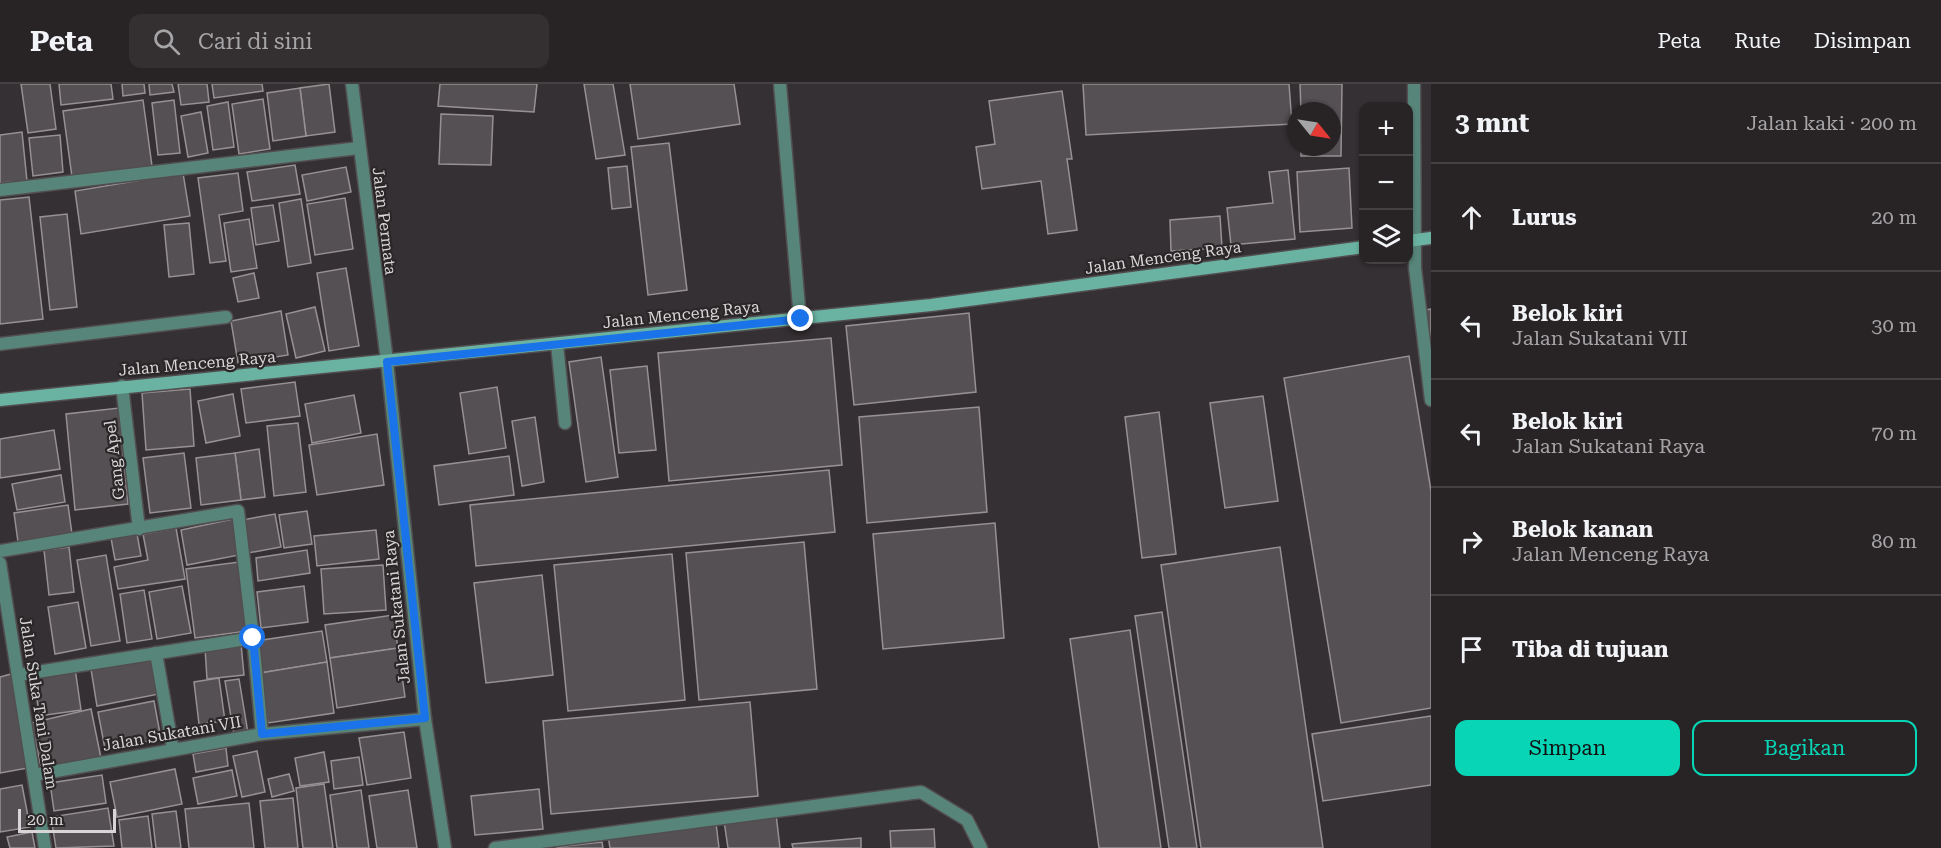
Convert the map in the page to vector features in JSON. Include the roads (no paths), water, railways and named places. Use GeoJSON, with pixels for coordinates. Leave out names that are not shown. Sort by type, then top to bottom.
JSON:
{"type":"FeatureCollection","features":[{"type":"Feature","properties":{"kind":"street","name":"Jalan Permata"},"geometry":{"type":"LineString","coordinates":[[352,84],[387,362]]}},
{"type":"Feature","properties":{"kind":"street"},"geometry":{"type":"LineString","coordinates":[[780,84],[801,319]]}},
{"type":"Feature","properties":{"kind":"street"},"geometry":{"type":"LineString","coordinates":[[1412,210],[1414,84]]}},
{"type":"Feature","properties":{"kind":"street"},"geometry":{"type":"LineString","coordinates":[[0,190],[359,148]]}},
{"type":"Feature","properties":{"kind":"street"},"geometry":{"type":"LineString","coordinates":[[1413,241],[1431,238]]}},
{"type":"Feature","properties":{"kind":"street","name":"Jalan Menceng Raya"},"geometry":{"type":"LineString","coordinates":[[0,400],[931,305],[1359,248]]}},
{"type":"Feature","properties":{"kind":"street"},"geometry":{"type":"LineString","coordinates":[[1413,250],[1431,400]]}},
{"type":"Feature","properties":{"kind":"street"},"geometry":{"type":"LineString","coordinates":[[0,344],[226,317]]}},
{"type":"Feature","properties":{"kind":"street"},"geometry":{"type":"LineString","coordinates":[[557,344],[566,423]]}},
{"type":"Feature","properties":{"kind":"street","name":"Jalan Sukatani Raya"},"geometry":{"type":"LineString","coordinates":[[387,362],[425,718],[445,848]]}},
{"type":"Feature","properties":{"kind":"street","name":"Gang Apel"},"geometry":{"type":"LineString","coordinates":[[122,386],[139,529]]}},
{"type":"Feature","properties":{"kind":"street"},"geometry":{"type":"LineString","coordinates":[[0,551],[238,511],[262,734]]}},
{"type":"Feature","properties":{"kind":"street","name":"Jalan Suka Tani Dalam"},"geometry":{"type":"LineString","coordinates":[[0,563],[45,848]]}},
{"type":"Feature","properties":{"kind":"street"},"geometry":{"type":"LineString","coordinates":[[18,675],[253,638]]}},
{"type":"Feature","properties":{"kind":"street"},"geometry":{"type":"LineString","coordinates":[[156,653],[173,750]]}},
{"type":"Feature","properties":{"kind":"street","name":"Jalan Sukatani VII"},"geometry":{"type":"LineString","coordinates":[[34,775],[262,734],[425,718]]}},
{"type":"Feature","properties":{"kind":"street"},"geometry":{"type":"LineString","coordinates":[[495,848],[921,792],[967,820],[981,848]]}}]}
